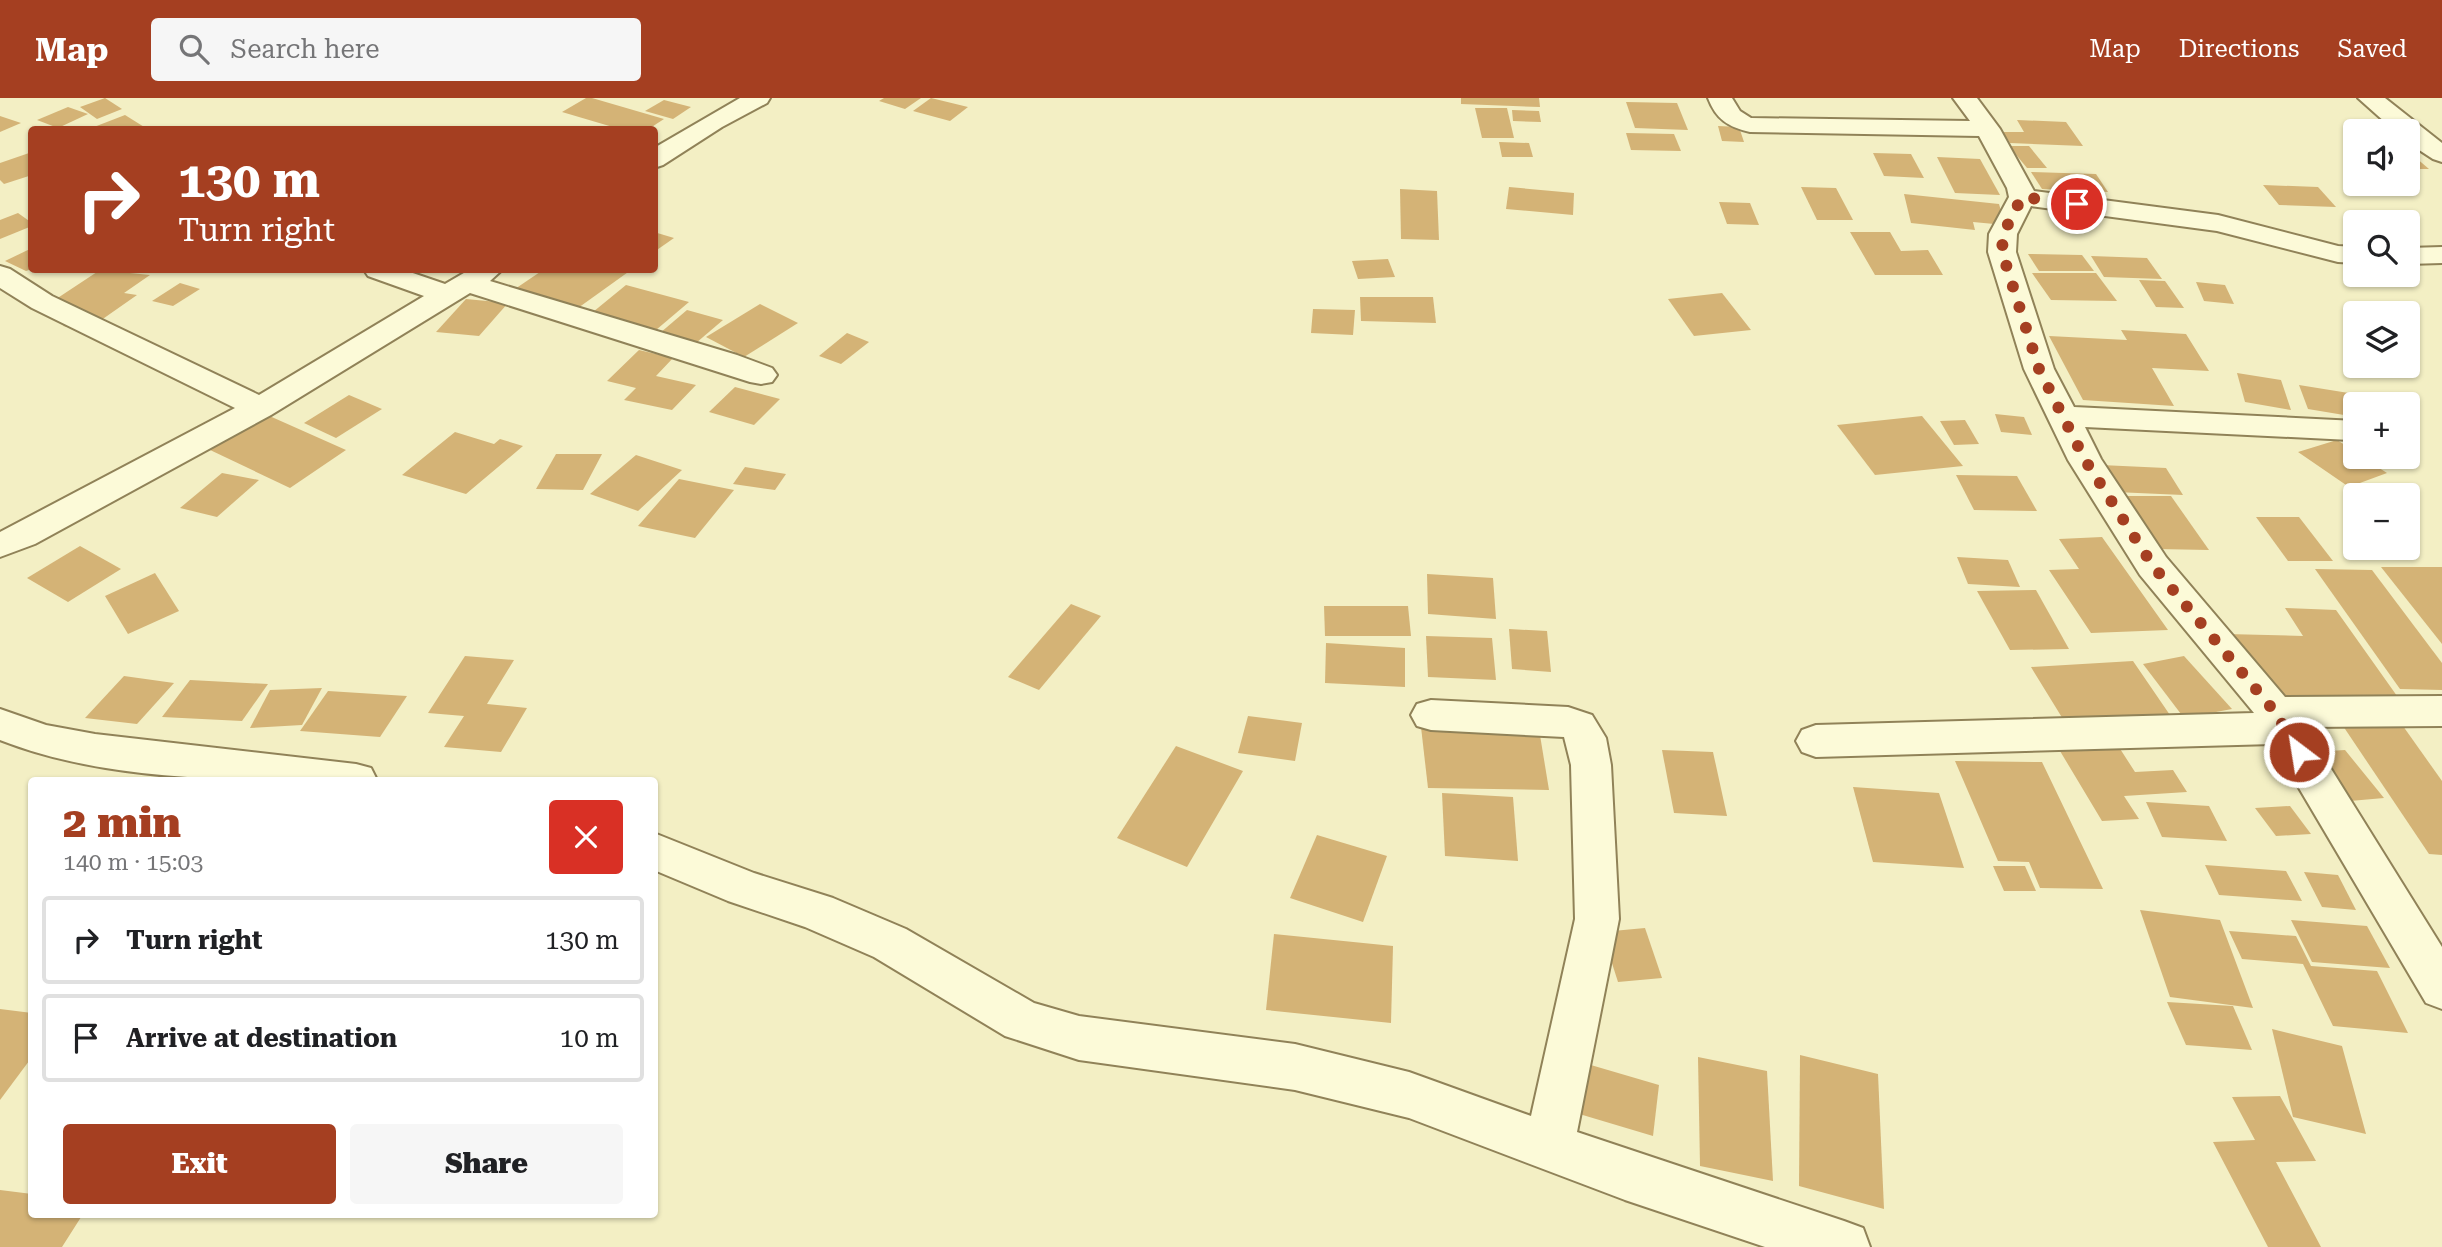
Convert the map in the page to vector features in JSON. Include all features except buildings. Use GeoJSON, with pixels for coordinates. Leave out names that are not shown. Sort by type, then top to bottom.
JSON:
{"type":"FeatureCollection","features":[{"type":"Feature","properties":{"kind":"street"},"geometry":{"type":"LineString","coordinates":[[658,157],[713,122],[758,98]]}},
{"type":"Feature","properties":{"kind":"street"},"geometry":{"type":"LineString","coordinates":[[1720,98],[1725,111],[1736,121],[1750,125],[1988,129]]}},
{"type":"Feature","properties":{"kind":"street"},"geometry":{"type":"LineString","coordinates":[[1965,98],[1988,129],[2020,188],[2022,197],[2003,234],[2002,252],[2039,369],[2085,460],[2153,566],[2280,720],[2442,988]]}},
{"type":"Feature","properties":{"kind":"street"},"geometry":{"type":"LineString","coordinates":[[2370,98],[2419,139],[2442,154]]}},
{"type":"Feature","properties":{"kind":"street"},"geometry":{"type":"LineString","coordinates":[[2022,197],[2218,223],[2343,254]]}},
{"type":"Feature","properties":{"kind":"street"},"geometry":{"type":"LineString","coordinates":[[2420,256],[2442,256]]}},
{"type":"Feature","properties":{"kind":"street"},"geometry":{"type":"LineString","coordinates":[[400,273],[468,282],[761,375]]}},
{"type":"Feature","properties":{"kind":"street"},"geometry":{"type":"LineString","coordinates":[[0,275],[42,302],[260,408]]}},
{"type":"Feature","properties":{"kind":"street"},"geometry":{"type":"LineString","coordinates":[[0,545],[23,536],[260,408],[468,282]]}},
{"type":"Feature","properties":{"kind":"street"},"geometry":{"type":"LineString","coordinates":[[2062,415],[2343,430]]}},
{"type":"Feature","properties":{"kind":"street"},"geometry":{"type":"LineString","coordinates":[[1816,741],[2442,711]]}},
{"type":"Feature","properties":{"kind":"street"},"geometry":{"type":"LineString","coordinates":[[1431,715],[1568,722],[1578,726],[1586,738],[1594,804],[1597,919],[1549,1146]]}},
{"type":"Feature","properties":{"kind":"street"},"geometry":{"type":"LineString","coordinates":[[0,724],[42,740],[95,750],[330,777]]}},
{"type":"Feature","properties":{"kind":"street"},"geometry":{"type":"LineString","coordinates":[[658,853],[744,888],[817,912],[890,943],[1022,1021],[1079,1038],[1295,1067],[1409,1095],[1625,1175],[1844,1247]]}},
{"type":"Feature","properties":{"kind":"route"},"geometry":{"type":"LineString","coordinates":[[2077,204],[2022,197],[2003,234],[2002,252],[2039,369],[2085,460],[2153,566],[2275,712],[2299,752]]}}]}
